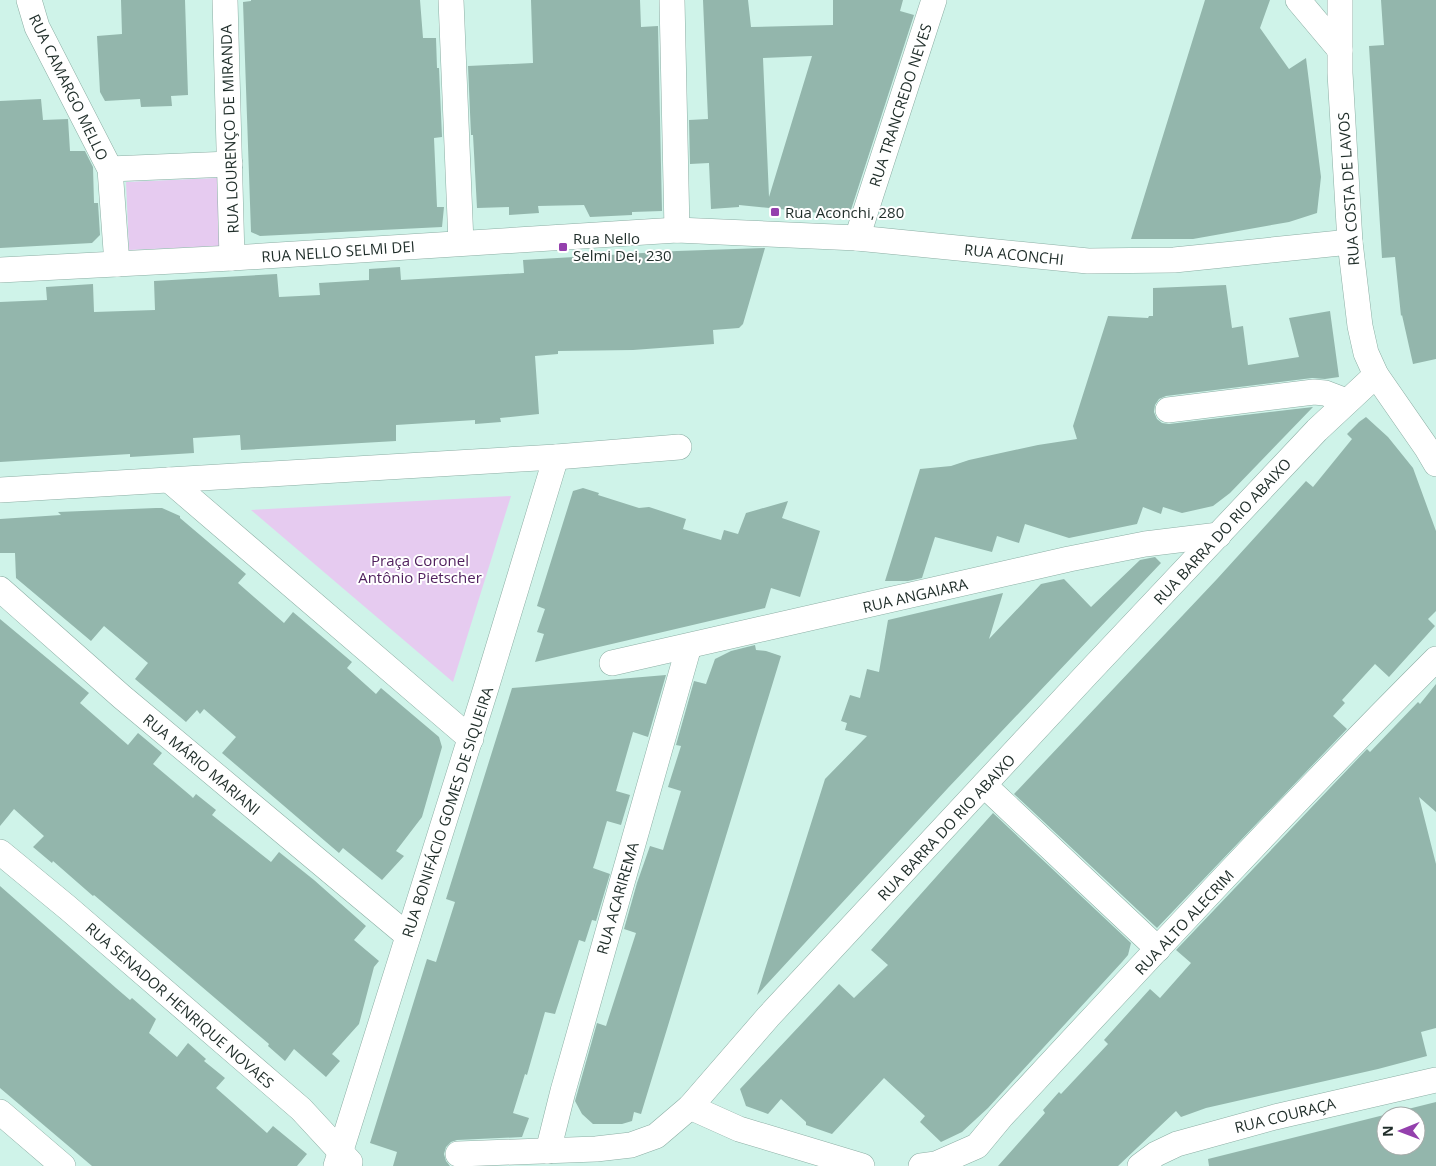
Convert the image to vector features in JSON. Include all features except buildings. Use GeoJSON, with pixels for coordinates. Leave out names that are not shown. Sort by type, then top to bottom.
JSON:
{"type":"FeatureCollection","features":[{"type":"Feature","properties":{"kind":"street","name":"RUA CAMARGO MELLO"},"geometry":{"type":"LineString","coordinates":[[29,0],[37,27],[110,169],[117,264]]}},
{"type":"Feature","properties":{"kind":"street","name":"RUA LOURENÇO DE MIRANDA"},"geometry":{"type":"LineString","coordinates":[[225,0],[232,258]]}},
{"type":"Feature","properties":{"kind":"street"},"geometry":{"type":"LineString","coordinates":[[451,0],[461,243]]}},
{"type":"Feature","properties":{"kind":"street"},"geometry":{"type":"LineString","coordinates":[[672,0],[677,230]]}},
{"type":"Feature","properties":{"kind":"street","name":"RUA TRANCREDO NEVES"},"geometry":{"type":"LineString","coordinates":[[857,238],[934,0]]}},
{"type":"Feature","properties":{"kind":"street"},"geometry":{"type":"LineString","coordinates":[[1298,0],[1340,50]]}},
{"type":"Feature","properties":{"kind":"street","name":"RUA COSTA DE LAVOS"},"geometry":{"type":"LineString","coordinates":[[1340,0],[1340,73],[1350,242],[1360,326],[1366,353],[1376,375],[1436,464]]}},
{"type":"Feature","properties":{"kind":"street"},"geometry":{"type":"LineString","coordinates":[[110,169],[230,164]]}},
{"type":"Feature","properties":{"kind":"street","name":"RUA NELLO SELMI DEI"},"geometry":{"type":"LineString","coordinates":[[0,270],[232,258],[677,230]]}},
{"type":"Feature","properties":{"kind":"street","name":"RUA ACONCHI"},"geometry":{"type":"LineString","coordinates":[[677,230],[857,238],[1088,261],[1174,260],[1350,242]]}},
{"type":"Feature","properties":{"kind":"street","name":"RUA BARRA DO RIO ABAIXO"},"geometry":{"type":"LineString","coordinates":[[458,1154],[596,1149],[631,1145],[656,1136],[690,1108],[768,1017],[984,785],[1317,430],[1376,375]]}},
{"type":"Feature","properties":{"kind":"street"},"geometry":{"type":"LineString","coordinates":[[1168,410],[1314,392],[1325,393],[1346,401]]}},
{"type":"Feature","properties":{"kind":"street"},"geometry":{"type":"LineString","coordinates":[[0,490],[556,457],[679,447]]}},
{"type":"Feature","properties":{"kind":"street","name":"RUA BONIFÁCIO GOMES DE SIQUEIRA"},"geometry":{"type":"LineString","coordinates":[[343,1161],[408,936],[471,739],[556,457]]}},
{"type":"Feature","properties":{"kind":"street"},"geometry":{"type":"LineString","coordinates":[[169,480],[471,739]]}},
{"type":"Feature","properties":{"kind":"street","name":"RUA ANGAIARA"},"geometry":{"type":"LineString","coordinates":[[612,663],[1069,559],[1145,544],[1219,536]]}},
{"type":"Feature","properties":{"kind":"street","name":"RUA MÁRIO MARIANI"},"geometry":{"type":"LineString","coordinates":[[0,589],[122,697],[408,936]]}},
{"type":"Feature","properties":{"kind":"street","name":"RUA ACARIREMA"},"geometry":{"type":"LineString","coordinates":[[548,1151],[563,1091],[689,646]]}},
{"type":"Feature","properties":{"kind":"street","name":"RUA ALTO ALECRIM"},"geometry":{"type":"LineString","coordinates":[[922,1166],[936,1164],[977,1146],[1014,1103],[1158,949],[1365,730],[1436,659]]}},
{"type":"Feature","properties":{"kind":"street"},"geometry":{"type":"LineString","coordinates":[[984,785],[1158,949]]}},
{"type":"Feature","properties":{"kind":"street","name":"RUA SENADOR HENRIQUE NOVAES"},"geometry":{"type":"LineString","coordinates":[[0,852],[68,908],[301,1109],[343,1161]]}},
{"type":"Feature","properties":{"kind":"street","name":"RUA COURAÇA"},"geometry":{"type":"LineString","coordinates":[[1140,1166],[1156,1154],[1177,1144],[1275,1116],[1436,1080]]}},
{"type":"Feature","properties":{"kind":"street"},"geometry":{"type":"LineString","coordinates":[[690,1108],[739,1129],[862,1166]]}},
{"type":"Feature","properties":{"kind":"street"},"geometry":{"type":"LineString","coordinates":[[0,1112],[63,1166]]}},
{"type":"Feature","properties":{"kind":"green space"},"geometry":{"type":"Polygon","coordinates":[[[217,178],[220,246],[129,250],[126,182],[217,178]]]}},
{"type":"Feature","properties":{"kind":"green space","name":"Praça Coronel Antônio Pietscher"},"geometry":{"type":"Polygon","coordinates":[[[511,496],[453,682],[251,510],[511,496]]]}},
{"type":"Feature","properties":{"kind":"place","name":"Rua Aconchi, 280"},"geometry":{"type":"Point","coordinates":[775,212]}},
{"type":"Feature","properties":{"kind":"place","name":"Rua Nello Selmi Dei, 230"},"geometry":{"type":"Point","coordinates":[563,247]}}]}
